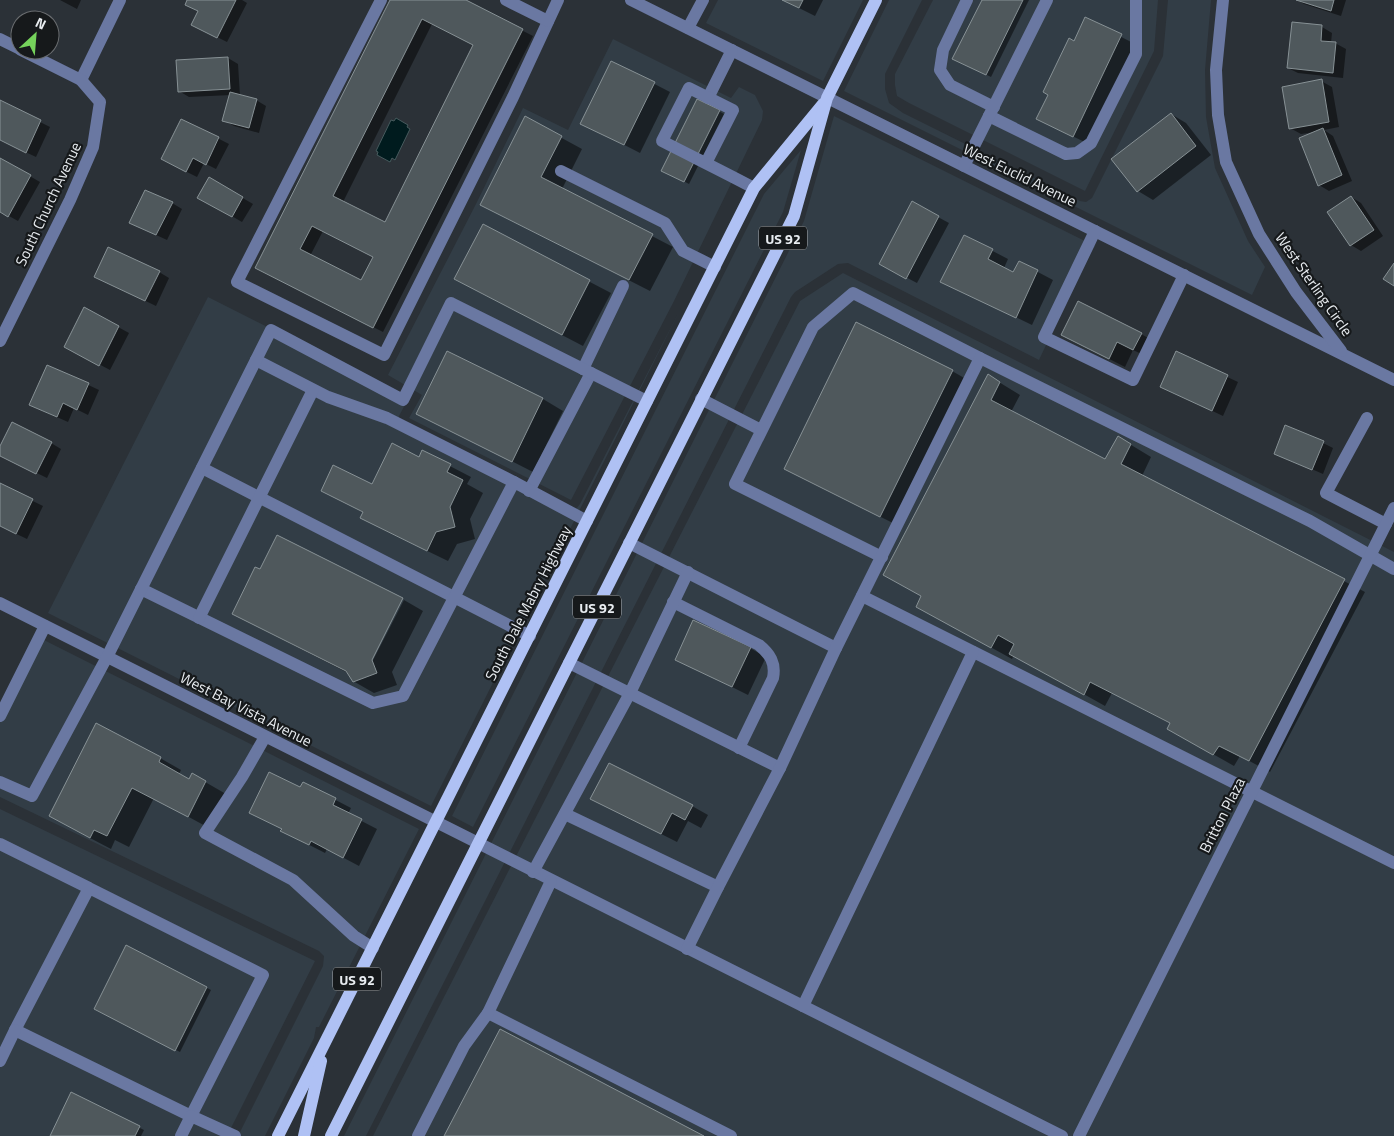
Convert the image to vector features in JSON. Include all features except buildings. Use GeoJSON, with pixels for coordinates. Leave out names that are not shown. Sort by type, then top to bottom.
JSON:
{"type":"FeatureCollection","features":[{"type":"Feature","properties":{"kind":"main road","name":"South Dale Mabry Highway"},"geometry":{"type":"LineString","coordinates":[[331,1136],[794,216],[827,98],[876,0]]}},
{"type":"Feature","properties":{"kind":"main road","name":"South Dale Mabry Highway"},"geometry":{"type":"LineString","coordinates":[[278,1136],[754,188],[827,98]]}},
{"type":"Feature","properties":{"kind":"main road"},"geometry":{"type":"LineString","coordinates":[[304,1136],[325,1041]]}},
{"type":"Feature","properties":{"kind":"street"},"geometry":{"type":"LineString","coordinates":[[41,60],[81,80],[120,0]]}},
{"type":"Feature","properties":{"kind":"street"},"geometry":{"type":"LineString","coordinates":[[381,0],[237,282],[384,355],[513,98],[558,0]]}},
{"type":"Feature","properties":{"kind":"street"},"geometry":{"type":"LineString","coordinates":[[506,0],[548,20]]}},
{"type":"Feature","properties":{"kind":"street","name":"West Euclid Avenue"},"geometry":{"type":"LineString","coordinates":[[631,0],[1394,380]]}},
{"type":"Feature","properties":{"kind":"street"},"geometry":{"type":"LineString","coordinates":[[688,28],[703,0]]}},
{"type":"Feature","properties":{"kind":"street"},"geometry":{"type":"LineString","coordinates":[[968,0],[943,50],[940,70],[950,85],[1066,154],[1077,153],[1091,143],[1136,54],[1136,0]]}},
{"type":"Feature","properties":{"kind":"street"},"geometry":{"type":"LineString","coordinates":[[964,166],[1047,0]]}},
{"type":"Feature","properties":{"kind":"street","name":"West Sterling Circle"},"geometry":{"type":"LineString","coordinates":[[1223,0],[1216,70],[1218,115],[1226,162],[1259,234],[1296,292],[1344,355]]}},
{"type":"Feature","properties":{"kind":"street"},"geometry":{"type":"LineString","coordinates":[[708,98],[732,50]]}},
{"type":"Feature","properties":{"kind":"street","name":"South Church Avenue"},"geometry":{"type":"LineString","coordinates":[[0,341],[70,200],[93,147],[100,102],[81,80]]}},
{"type":"Feature","properties":{"kind":"street"},"geometry":{"type":"LineString","coordinates":[[706,163],[733,110],[689,88],[662,141],[754,188]]}},
{"type":"Feature","properties":{"kind":"street"},"geometry":{"type":"LineString","coordinates":[[561,171],[665,223],[683,251],[715,267]]}},
{"type":"Feature","properties":{"kind":"street"},"geometry":{"type":"LineString","coordinates":[[1095,231],[1044,337],[1133,380],[1184,275]]}},
{"type":"Feature","properties":{"kind":"street"},"geometry":{"type":"LineString","coordinates":[[529,490],[587,371],[623,286]]}},
{"type":"Feature","properties":{"kind":"street"},"geometry":{"type":"LineString","coordinates":[[882,557],[735,484],[813,327],[853,293],[1310,521],[1394,569]]}},
{"type":"Feature","properties":{"kind":"street"},"geometry":{"type":"LineString","coordinates":[[0,782],[32,796],[107,657],[271,330],[403,400],[451,302],[647,401]]}},
{"type":"Feature","properties":{"kind":"street"},"geometry":{"type":"LineString","coordinates":[[687,949],[780,768],[836,648],[980,358]]}},
{"type":"Feature","properties":{"kind":"street"},"geometry":{"type":"LineString","coordinates":[[256,360],[328,397],[387,418],[587,521]]}},
{"type":"Feature","properties":{"kind":"street"},"geometry":{"type":"LineString","coordinates":[[199,618],[313,390]]}},
{"type":"Feature","properties":{"kind":"street"},"geometry":{"type":"LineString","coordinates":[[701,399],[761,430]]}},
{"type":"Feature","properties":{"kind":"street"},"geometry":{"type":"LineString","coordinates":[[1367,418],[1326,493],[1386,524]]}},
{"type":"Feature","properties":{"kind":"street"},"geometry":{"type":"LineString","coordinates":[[202,468],[530,636]]}},
{"type":"Feature","properties":{"kind":"street"},"geometry":{"type":"LineString","coordinates":[[141,589],[373,703],[403,696],[514,482]]}},
{"type":"Feature","properties":{"kind":"street","name":"Britton Plaza"},"geometry":{"type":"LineString","coordinates":[[1079,1136],[1394,508]]}},
{"type":"Feature","properties":{"kind":"street"},"geometry":{"type":"LineString","coordinates":[[629,543],[836,648]]}},
{"type":"Feature","properties":{"kind":"street"},"geometry":{"type":"LineString","coordinates":[[534,872],[630,693],[688,572]]}},
{"type":"Feature","properties":{"kind":"street"},"geometry":{"type":"LineString","coordinates":[[862,596],[1394,863]]}},
{"type":"Feature","properties":{"kind":"street"},"geometry":{"type":"LineString","coordinates":[[673,602],[759,645],[773,661],[775,669],[773,678],[739,748]]}},
{"type":"Feature","properties":{"kind":"street","name":"West Bay Vista Avenue"},"geometry":{"type":"LineString","coordinates":[[0,603],[1062,1136]]}},
{"type":"Feature","properties":{"kind":"street"},"geometry":{"type":"LineString","coordinates":[[0,716],[45,626]]}},
{"type":"Feature","properties":{"kind":"street"},"geometry":{"type":"LineString","coordinates":[[803,1006],[973,652]]}},
{"type":"Feature","properties":{"kind":"street"},"geometry":{"type":"LineString","coordinates":[[569,663],[780,768]]}},
{"type":"Feature","properties":{"kind":"street"},"geometry":{"type":"LineString","coordinates":[[266,737],[205,833],[293,880],[354,936],[373,948]]}},
{"type":"Feature","properties":{"kind":"street"},"geometry":{"type":"LineString","coordinates":[[565,814],[718,886]]}},
{"type":"Feature","properties":{"kind":"street"},"geometry":{"type":"LineString","coordinates":[[0,844],[263,975],[181,1136]]}},
{"type":"Feature","properties":{"kind":"street"},"geometry":{"type":"LineString","coordinates":[[418,1136],[464,1046],[488,1013],[551,880]]}},
{"type":"Feature","properties":{"kind":"street"},"geometry":{"type":"LineString","coordinates":[[0,1061],[89,888]]}},
{"type":"Feature","properties":{"kind":"street"},"geometry":{"type":"LineString","coordinates":[[488,1013],[731,1136]]}},
{"type":"Feature","properties":{"kind":"street"},"geometry":{"type":"LineString","coordinates":[[15,1030],[235,1136]]}},
{"type":"Feature","properties":{"kind":"shaded area"},"geometry":{"type":"Polygon","coordinates":[[[718,0],[863,0],[823,81],[706,23],[718,0]]]}},
{"type":"Feature","properties":{"kind":"shaded area"},"geometry":{"type":"Polygon","coordinates":[[[889,0],[922,0],[885,74],[885,89],[889,103],[903,113],[1080,201],[1086,202],[1092,198],[1163,56],[1168,0],[1211,0],[1205,70],[1206,117],[1215,168],[1248,241],[1265,267],[1252,295],[844,91],[889,0]]]}},
{"type":"Feature","properties":{"kind":"shaded area"},"geometry":{"type":"Polygon","coordinates":[[[933,0],[1158,0],[1154,51],[1085,191],[897,96],[895,74],[933,0]]]}},
{"type":"Feature","properties":{"kind":"shaded area"},"geometry":{"type":"Polygon","coordinates":[[[613,39],[731,98],[739,87],[755,95],[763,111],[762,120],[674,301],[571,500],[409,418],[422,395],[388,375],[523,108],[568,130],[613,39]]]}},
{"type":"Feature","properties":{"kind":"shaded area"},"geometry":{"type":"Polygon","coordinates":[[[834,116],[1095,246],[1083,266],[1039,360],[848,263],[838,264],[795,292],[366,1136],[344,1136],[804,221],[834,116]]]}},
{"type":"Feature","properties":{"kind":"shaded area"},"geometry":{"type":"Polygon","coordinates":[[[396,118],[408,125],[407,127],[410,129],[395,160],[392,158],[390,162],[377,155],[378,152],[376,151],[391,120],[394,121],[396,118]]]}},
{"type":"Feature","properties":{"kind":"shaded area"},"geometry":{"type":"Polygon","coordinates":[[[801,150],[783,212],[473,827],[452,816],[764,194],[801,150]]]}},
{"type":"Feature","properties":{"kind":"shaded area"},"geometry":{"type":"Polygon","coordinates":[[[843,273],[1394,552],[1394,1136],[373,1136],[800,301],[843,273]]]}},
{"type":"Feature","properties":{"kind":"shaded area"},"geometry":{"type":"Polygon","coordinates":[[[208,297],[408,399],[399,416],[399,423],[576,509],[681,308],[431,806],[48,613],[208,297]]]}},
{"type":"Feature","properties":{"kind":"shaded area"},"geometry":{"type":"Polygon","coordinates":[[[36,636],[419,829],[319,1027],[316,1027],[314,1038],[265,1136],[238,1136],[323,966],[324,956],[319,951],[0,797],[0,708],[36,636]]]}},
{"type":"Feature","properties":{"kind":"shaded area"},"geometry":{"type":"Polygon","coordinates":[[[0,809],[315,961],[227,1136],[0,1136],[0,809]]]}}]}
